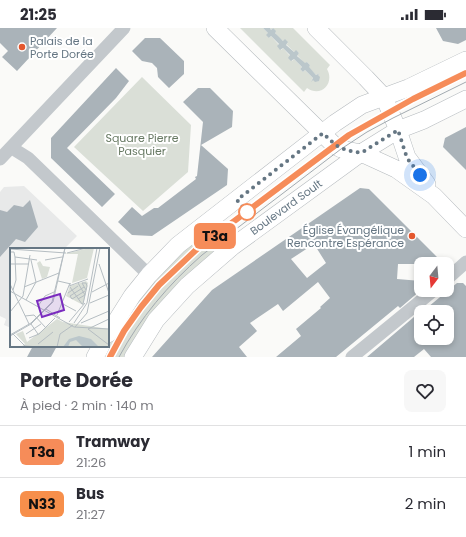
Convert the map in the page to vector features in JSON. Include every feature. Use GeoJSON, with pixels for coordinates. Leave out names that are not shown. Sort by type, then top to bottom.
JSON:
{"type":"FeatureCollection","features":[{"type":"Feature","properties":{"kind":"main road"},"geometry":{"type":"LineString","coordinates":[[215,28],[334,145],[341,149],[361,153],[396,169],[434,196]]}},
{"type":"Feature","properties":{"kind":"main road"},"geometry":{"type":"LineString","coordinates":[[316,28],[384,97],[391,134],[434,196],[466,229]]}},
{"type":"Feature","properties":{"kind":"main road"},"geometry":{"type":"LineString","coordinates":[[109,332],[132,296],[149,275],[178,245],[336,123],[362,105],[408,88],[466,60]]}},
{"type":"Feature","properties":{"kind":"main road","name":"Boulevard Soult"},"geometry":{"type":"LineString","coordinates":[[133,357],[156,320],[187,286],[232,247],[361,153],[391,134],[424,120],[466,99]]}},
{"type":"Feature","properties":{"kind":"main road"},"geometry":{"type":"LineString","coordinates":[[95,357],[100,347]]}},
{"type":"Feature","properties":{"kind":"street"},"geometry":{"type":"LineString","coordinates":[[1,158],[124,28]]}},
{"type":"Feature","properties":{"kind":"street"},"geometry":{"type":"LineString","coordinates":[[12,148],[28,158],[149,275]]}},
{"type":"Feature","properties":{"kind":"street"},"geometry":{"type":"LineString","coordinates":[[454,273],[466,262]]}},
{"type":"Feature","properties":{"kind":"street"},"geometry":{"type":"LineString","coordinates":[[352,357],[425,297]]}},
{"type":"Feature","properties":{"kind":"shaded area"},"geometry":{"type":"Polygon","coordinates":[[[263,28],[270,28],[271,30],[273,28],[276,31],[275,33],[283,41],[285,39],[288,42],[286,45],[294,52],[296,50],[299,53],[297,56],[305,63],[307,62],[310,65],[309,67],[316,75],[320,73],[318,75],[320,77],[319,81],[315,82],[313,80],[311,82],[313,78],[305,70],[303,72],[300,69],[302,67],[294,59],[291,61],[288,58],[290,55],[283,48],[280,50],[277,46],[279,44],[271,36],[269,38],[266,35],[268,33],[263,28]]]}},
{"type":"Feature","properties":{"kind":"shaded area"},"geometry":{"type":"Polygon","coordinates":[[[24,186],[77,236],[65,248],[10,248],[10,328],[4,325],[6,319],[0,316],[0,192],[4,187],[24,186]]]}},
{"type":"Feature","properties":{"kind":"green space"},"geometry":{"type":"Polygon","coordinates":[[[240,28],[263,28],[268,33],[269,38],[271,36],[279,45],[281,50],[283,48],[290,56],[292,61],[294,59],[302,67],[300,69],[303,72],[305,70],[313,78],[311,81],[320,73],[316,75],[308,67],[310,65],[307,62],[305,64],[297,55],[299,53],[296,51],[294,52],[286,44],[288,43],[283,41],[275,33],[273,28],[293,28],[330,65],[327,69],[329,74],[328,84],[322,90],[312,91],[307,88],[304,92],[240,28]]]}},
{"type":"Feature","properties":{"kind":"green space","name":"Square Pierre Pasquier"},"geometry":{"type":"Polygon","coordinates":[[[142,77],[191,125],[188,172],[143,211],[74,147],[142,77]]]}},
{"type":"Feature","properties":{"kind":"green space"},"geometry":{"type":"Polygon","coordinates":[[[217,223],[231,241],[126,357],[101,357],[107,347],[109,347],[109,344],[125,318],[143,294],[172,260],[217,223]]]}},
{"type":"Feature","properties":{"kind":"building","name":"Palais de la Porte Dorée"},"geometry":{"type":"Polygon","coordinates":[[[0,28],[57,28],[17,71],[2,57],[8,51],[0,43],[0,28]]]}},
{"type":"Feature","properties":{"kind":"building"},"geometry":{"type":"Polygon","coordinates":[[[436,28],[466,28],[466,40],[458,44],[443,41],[436,28]]]}},
{"type":"Feature","properties":{"kind":"building"},"geometry":{"type":"Polygon","coordinates":[[[145,38],[160,38],[184,61],[184,74],[169,88],[158,77],[157,68],[152,63],[142,61],[132,51],[145,38]]]}},
{"type":"Feature","properties":{"kind":"building"},"geometry":{"type":"Polygon","coordinates":[[[116,68],[129,81],[116,98],[67,148],[115,194],[102,207],[51,158],[51,138],[116,68]]]}},
{"type":"Feature","properties":{"kind":"building"},"geometry":{"type":"Polygon","coordinates":[[[198,88],[210,88],[233,111],[232,127],[201,145],[228,169],[227,185],[152,236],[132,235],[118,222],[132,207],[142,216],[154,208],[158,208],[196,179],[195,177],[197,176],[203,122],[183,102],[198,88]]]}},
{"type":"Feature","properties":{"kind":"building"},"geometry":{"type":"Polygon","coordinates":[[[466,127],[466,170],[443,147],[445,138],[466,127]]]}},
{"type":"Feature","properties":{"kind":"building"},"geometry":{"type":"Polygon","coordinates":[[[360,188],[369,189],[437,257],[414,257],[414,264],[398,264],[397,279],[414,280],[414,296],[400,308],[398,306],[336,357],[276,357],[301,336],[296,329],[321,308],[320,307],[330,298],[318,282],[283,311],[278,304],[250,323],[257,331],[239,347],[247,357],[152,357],[212,290],[360,188]],[[314,244],[291,259],[307,278],[326,263],[314,244]]]}},
{"type":"Feature","properties":{"kind":"building"},"geometry":{"type":"Polygon","coordinates":[[[30,200],[38,227],[25,242],[16,239],[0,257],[0,210],[7,212],[14,205],[23,207],[30,200]]]}},
{"type":"Feature","properties":{"kind":"building"},"geometry":{"type":"Polygon","coordinates":[[[457,283],[463,283],[466,286],[466,357],[431,357],[424,349],[414,357],[367,357],[414,317],[414,345],[454,345],[454,305],[430,305],[440,297],[454,297],[454,285],[457,283]]]}},
{"type":"Feature","properties":{"kind":"building"},"geometry":{"type":"Polygon","coordinates":[[[32,347],[56,347],[51,357],[27,357],[32,347]]]}},
{"type":"Feature","properties":{"kind":"tram line"},"geometry":{"type":"LineString","coordinates":[[110,357],[124,331],[141,307],[159,285],[197,249],[349,135],[413,99],[466,73]]}},
{"type":"Feature","properties":{"kind":"tram line","name":"T3a"},"geometry":{"type":"LineString","coordinates":[[110,357],[124,331],[141,307],[159,285],[197,249],[349,135],[413,99],[466,73]]}},
{"type":"Feature","properties":{"kind":"tram line"},"geometry":{"type":"LineString","coordinates":[[119,357],[136,329],[166,290],[202,255],[341,149],[367,132],[393,118],[466,82]]}},
{"type":"Feature","properties":{"kind":"place","name":"Palais de la Porte Dorée"},"geometry":{"type":"Point","coordinates":[22,47]}},
{"type":"Feature","properties":{"kind":"place","name":"Église Évangélique Rencontre Espérance"},"geometry":{"type":"Point","coordinates":[412,236]}},
{"type":"Feature","properties":{"kind":"route"},"geometry":{"type":"LineString","coordinates":[[247,212],[237,200],[323,133],[334,145],[341,149],[361,153],[398,130],[407,158],[420,175]]}}]}
